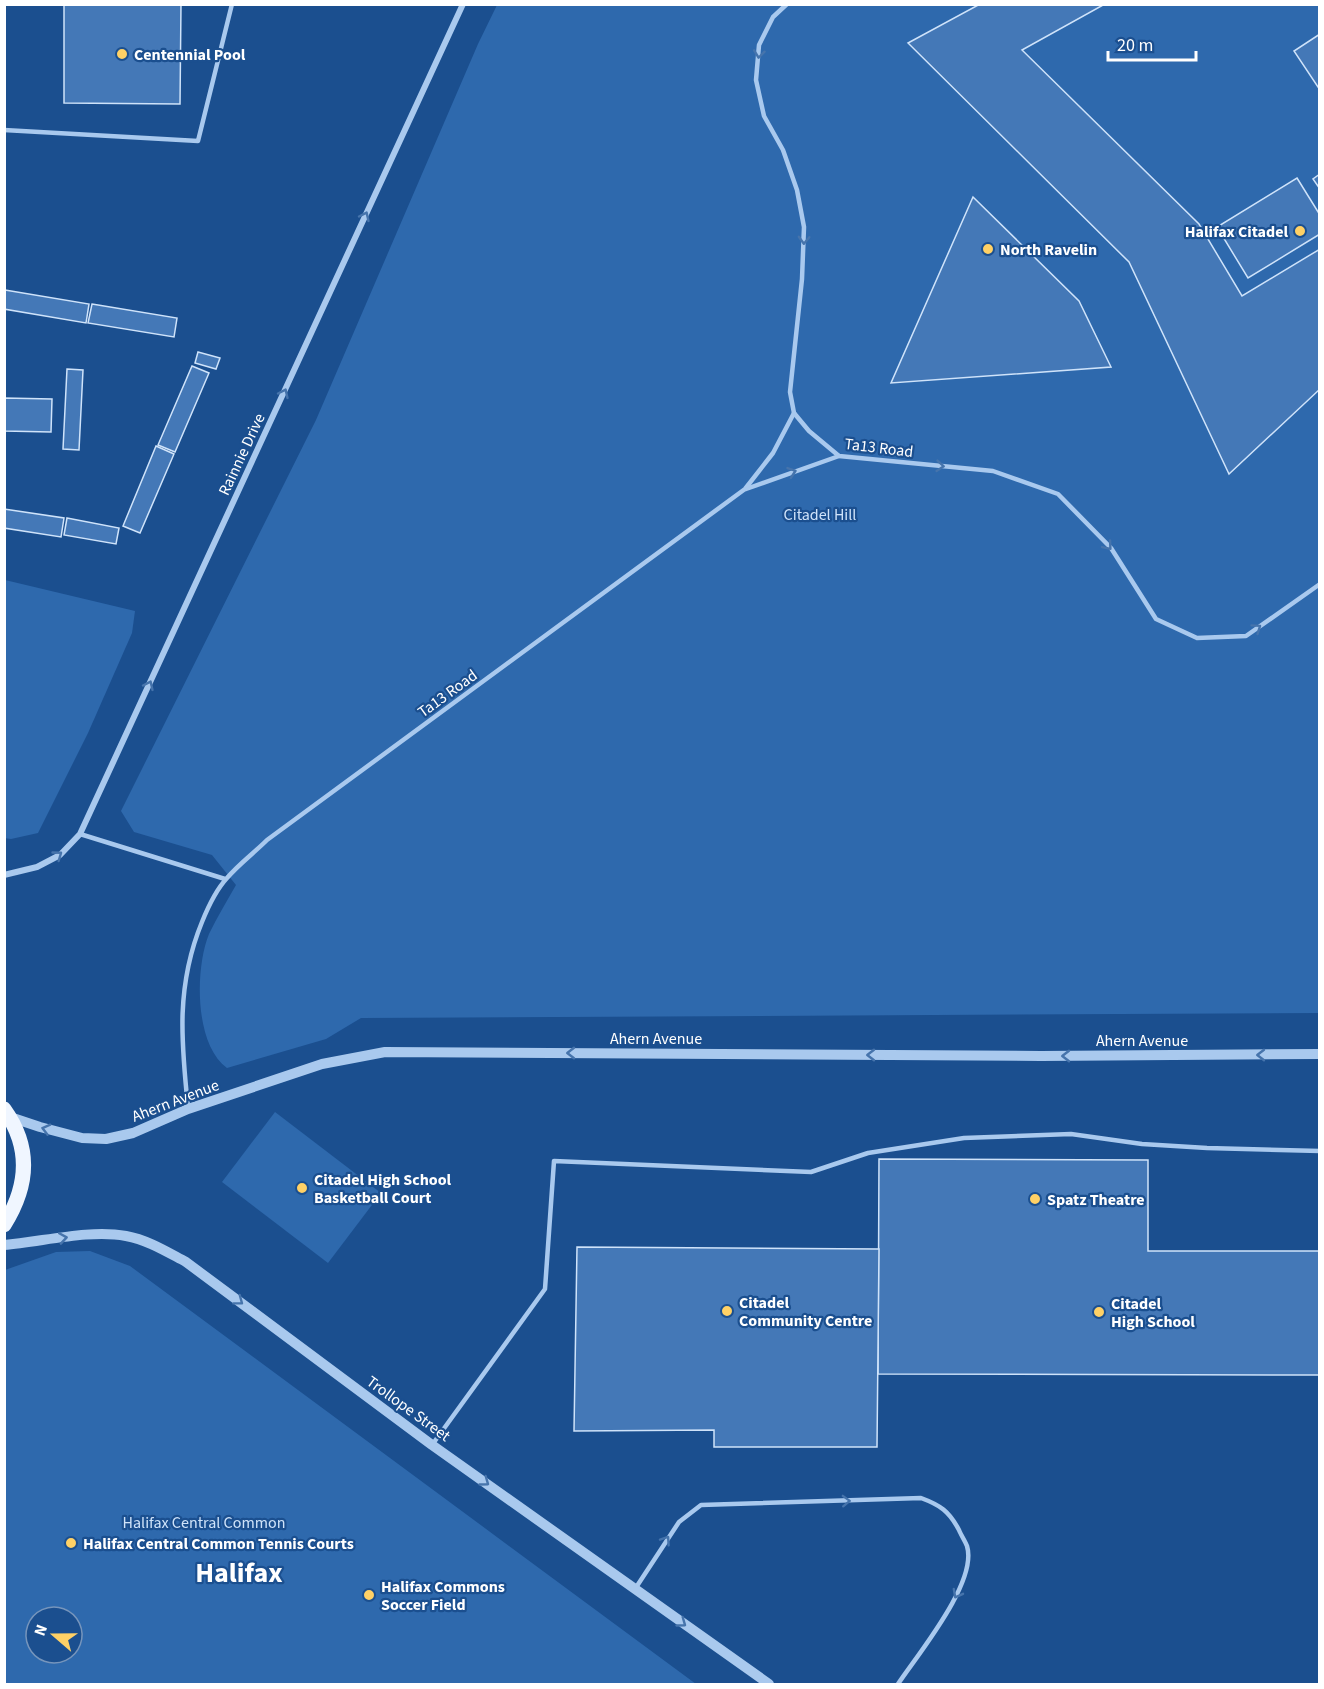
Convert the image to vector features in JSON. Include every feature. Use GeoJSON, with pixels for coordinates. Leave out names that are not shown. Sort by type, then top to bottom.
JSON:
{"type":"FeatureCollection","features":[{"type":"Feature","properties":{"kind":"main road"},"geometry":{"type":"LineString","coordinates":[[4,1225],[16,1206],[24,1178],[23,1147],[7,1113]]}},
{"type":"Feature","properties":{"kind":"street","name":"Rainnie Drive"},"geometry":{"type":"LineString","coordinates":[[4,875],[36,867],[60,855],[80,834],[463,4]]}},
{"type":"Feature","properties":{"kind":"street","name":"Ahern Avenue"},"geometry":{"type":"LineString","coordinates":[[7,1113],[40,1127],[82,1138],[106,1139],[133,1133],[188,1109],[322,1064],[385,1052],[1029,1056],[1320,1054]]}},
{"type":"Feature","properties":{"kind":"street","name":"Trollope Street"},"geometry":{"type":"LineString","coordinates":[[4,1245],[103,1234],[126,1236],[157,1246],[186,1262],[432,1445],[769,1684]]}},
{"type":"Feature","properties":{"kind":"lane"},"geometry":{"type":"LineString","coordinates":[[4,130],[198,141],[232,4]]}},
{"type":"Feature","properties":{"kind":"lane"},"geometry":{"type":"LineString","coordinates":[[746,489],[773,453],[794,413],[790,392],[800,301],[804,227],[797,190],[783,150],[764,116],[756,80],[759,45],[773,17],[787,4]]}},
{"type":"Feature","properties":{"kind":"lane","name":"Ta13 Road"},"geometry":{"type":"LineString","coordinates":[[794,413],[809,431],[840,456],[993,471],[1058,494],[1111,548],[1156,619],[1197,638],[1246,636],[1320,584]]}},
{"type":"Feature","properties":{"kind":"lane"},"geometry":{"type":"LineString","coordinates":[[746,489],[840,456]]}},
{"type":"Feature","properties":{"kind":"lane","name":"Ta13 Road"},"geometry":{"type":"LineString","coordinates":[[188,1109],[181,1038],[184,985],[191,948],[209,905],[225,879],[267,840],[746,489]]}},
{"type":"Feature","properties":{"kind":"lane"},"geometry":{"type":"LineString","coordinates":[[80,834],[225,879]]}},
{"type":"Feature","properties":{"kind":"lane"},"geometry":{"type":"LineString","coordinates":[[432,1445],[545,1289],[554,1161],[811,1172],[868,1153],[964,1138],[1071,1134],[1142,1144],[1320,1151]]}},
{"type":"Feature","properties":{"kind":"lane"},"geometry":{"type":"LineString","coordinates":[[635,1589],[679,1522],[701,1505],[921,1498],[941,1506],[955,1522],[968,1547],[966,1574],[958,1595],[898,1684]]}},
{"type":"Feature","properties":{"kind":"green space","name":"Citadel Hill"},"geometry":{"type":"Polygon","coordinates":[[[497,5],[1319,5],[1319,1013],[361,1018],[326,1039],[227,1068],[216,1057],[208,1042],[203,1024],[200,1005],[201,966],[209,934],[236,885],[212,855],[134,832],[121,811],[316,420],[478,44],[497,5]]]}},
{"type":"Feature","properties":{"kind":"green space"},"geometry":{"type":"Polygon","coordinates":[[[5,580],[135,611],[132,633],[88,733],[38,833],[11,839],[4,838],[5,580]]]}},
{"type":"Feature","properties":{"kind":"green space","name":"Citadel High School Basketball Court"},"geometry":{"type":"Polygon","coordinates":[[[275,1112],[381,1193],[328,1263],[222,1182],[275,1112]]]}},
{"type":"Feature","properties":{"kind":"green space","name":"Halifax Central Common"},"geometry":{"type":"Polygon","coordinates":[[[90,1251],[130,1266],[696,1684],[5,1684],[5,1270],[56,1252],[90,1251]]]}},
{"type":"Feature","properties":{"kind":"building","name":"Centennial Pool"},"geometry":{"type":"Polygon","coordinates":[[[64,4],[181,4],[180,104],[64,103],[64,4]]]}},
{"type":"Feature","properties":{"kind":"building"},"geometry":{"type":"Polygon","coordinates":[[[980,4],[1105,4],[1022,50],[1199,224],[1242,296],[1320,249],[1320,389],[1229,474],[1129,262],[908,43],[980,4]]]}},
{"type":"Feature","properties":{"kind":"building"},"geometry":{"type":"Polygon","coordinates":[[[1320,34],[1320,90],[1294,51],[1320,34]]]}},
{"type":"Feature","properties":{"kind":"building"},"geometry":{"type":"Polygon","coordinates":[[[1320,174],[1320,189],[1313,179],[1320,174]]]}},
{"type":"Feature","properties":{"kind":"building"},"geometry":{"type":"Polygon","coordinates":[[[1297,178],[1320,215],[1320,234],[1248,278],[1217,227],[1297,178]]]}},
{"type":"Feature","properties":{"kind":"building","name":"North Ravelin"},"geometry":{"type":"Polygon","coordinates":[[[973,197],[1079,301],[1111,367],[891,383],[973,197]]]}},
{"type":"Feature","properties":{"kind":"building"},"geometry":{"type":"Polygon","coordinates":[[[5,290],[89,304],[86,323],[4,309],[5,290]]]}},
{"type":"Feature","properties":{"kind":"building"},"geometry":{"type":"Polygon","coordinates":[[[92,304],[177,318],[174,337],[88,323],[92,304]]]}},
{"type":"Feature","properties":{"kind":"building"},"geometry":{"type":"Polygon","coordinates":[[[198,352],[220,358],[216,369],[195,363],[198,352]]]}},
{"type":"Feature","properties":{"kind":"building"},"geometry":{"type":"Polygon","coordinates":[[[192,366],[209,373],[175,452],[158,445],[192,366]]]}},
{"type":"Feature","properties":{"kind":"building"},"geometry":{"type":"Polygon","coordinates":[[[67,369],[83,370],[79,450],[63,449],[67,369]]]}},
{"type":"Feature","properties":{"kind":"building"},"geometry":{"type":"Polygon","coordinates":[[[4,398],[52,399],[51,432],[4,431],[4,398]]]}},
{"type":"Feature","properties":{"kind":"building"},"geometry":{"type":"Polygon","coordinates":[[[156,446],[174,454],[140,533],[123,526],[156,446]]]}},
{"type":"Feature","properties":{"kind":"building"},"geometry":{"type":"Polygon","coordinates":[[[4,509],[64,518],[61,537],[4,528],[4,509]]]}},
{"type":"Feature","properties":{"kind":"building"},"geometry":{"type":"Polygon","coordinates":[[[67,518],[119,528],[116,544],[64,535],[67,518]]]}},
{"type":"Feature","properties":{"kind":"building","name":"Citadel High School"},"geometry":{"type":"Polygon","coordinates":[[[879,1159],[1148,1160],[1148,1251],[1320,1251],[1320,1375],[878,1374],[879,1159]]]}},
{"type":"Feature","properties":{"kind":"building","name":"Citadel Community Centre"},"geometry":{"type":"Polygon","coordinates":[[[577,1247],[879,1249],[877,1447],[714,1447],[714,1430],[574,1431],[577,1247]]]}},
{"type":"Feature","properties":{"kind":"place","name":"Centennial Pool"},"geometry":{"type":"Point","coordinates":[122,54]}},
{"type":"Feature","properties":{"kind":"place","name":"Halifax Citadel"},"geometry":{"type":"Point","coordinates":[1300,231]}},
{"type":"Feature","properties":{"kind":"place","name":"North Ravelin"},"geometry":{"type":"Point","coordinates":[988,249]}},
{"type":"Feature","properties":{"kind":"place","name":"Citadel High School Basketball Court"},"geometry":{"type":"Point","coordinates":[302,1188]}},
{"type":"Feature","properties":{"kind":"place","name":"Spatz Theatre"},"geometry":{"type":"Point","coordinates":[1035,1199]}},
{"type":"Feature","properties":{"kind":"place","name":"Citadel Community Centre"},"geometry":{"type":"Point","coordinates":[727,1311]}},
{"type":"Feature","properties":{"kind":"place","name":"Citadel High School"},"geometry":{"type":"Point","coordinates":[1099,1312]}},
{"type":"Feature","properties":{"kind":"place","name":"Halifax Central Common Tennis Courts"},"geometry":{"type":"Point","coordinates":[71,1543]}},
{"type":"Feature","properties":{"kind":"place","name":"Halifax Commons Soccer Field"},"geometry":{"type":"Point","coordinates":[369,1595]}},
{"type":"Feature","properties":{"kind":"district","name":"Halifax"},"geometry":{"type":"Point","coordinates":[239,1572]}}]}
